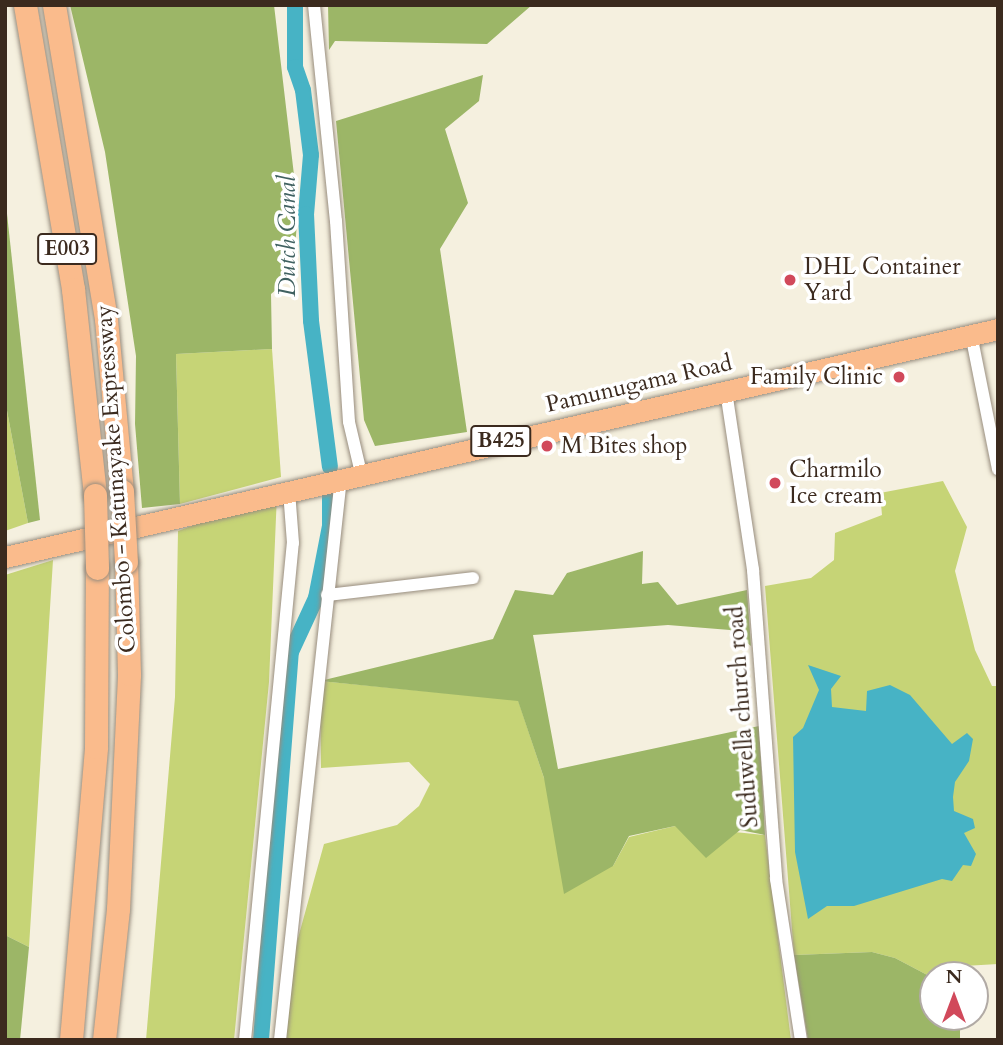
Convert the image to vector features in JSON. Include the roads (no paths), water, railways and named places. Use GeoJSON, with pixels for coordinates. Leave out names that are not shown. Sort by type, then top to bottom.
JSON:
{"type":"FeatureCollection","features":[{"type":"Feature","properties":{"kind":"highway","name":"Colombo - Katunayake Expressway"},"geometry":{"type":"LineString","coordinates":[[25,5],[73,289],[95,495],[96,747],[71,1040]]}},
{"type":"Feature","properties":{"kind":"highway","name":"Colombo - Katunayake Expressway"},"geometry":{"type":"LineString","coordinates":[[54,5],[105,307],[126,562],[129,674],[118,909],[104,1040]]}},
{"type":"Feature","properties":{"kind":"main road","name":"Pamunugama Road"},"geometry":{"type":"LineString","coordinates":[[5,557],[351,475],[998,329]]}},
{"type":"Feature","properties":{"kind":"street"},"geometry":{"type":"LineString","coordinates":[[280,1040],[327,595],[351,475],[335,221],[314,5]]}},
{"type":"Feature","properties":{"kind":"street"},"geometry":{"type":"LineString","coordinates":[[971,334],[998,469]]}},
{"type":"Feature","properties":{"kind":"street","name":"Suduwella church road"},"geometry":{"type":"LineString","coordinates":[[726,391],[753,570],[776,879],[801,1040]]}},
{"type":"Feature","properties":{"kind":"street"},"geometry":{"type":"LineString","coordinates":[[245,1040],[293,543],[289,491]]}},
{"type":"Feature","properties":{"kind":"street"},"geometry":{"type":"LineString","coordinates":[[327,595],[473,578]]}},
{"type":"Feature","properties":{"kind":"water"},"geometry":{"type":"Polygon","coordinates":[[[808,665],[841,676],[831,689],[832,707],[866,711],[867,691],[890,685],[910,695],[952,744],[967,733],[973,739],[969,761],[955,782],[953,797],[954,811],[973,819],[975,828],[964,833],[976,854],[971,866],[963,865],[952,881],[942,879],[854,906],[827,906],[808,919],[795,852],[793,737],[803,728],[819,690],[808,665]]]}},
{"type":"Feature","properties":{"kind":"waterway","name":"Dutch Canal"},"geometry":{"type":"LineString","coordinates":[[295,5],[295,67],[303,90],[311,155],[306,214],[311,321],[330,467]]}},
{"type":"Feature","properties":{"kind":"waterway"},"geometry":{"type":"LineString","coordinates":[[261,1040],[291,652],[316,598],[330,526],[330,495]]}},
{"type":"Feature","properties":{"kind":"place","name":"DHL Container Yard"},"geometry":{"type":"Point","coordinates":[790,280]}},
{"type":"Feature","properties":{"kind":"place","name":"Family Clinic"},"geometry":{"type":"Point","coordinates":[899,377]}},
{"type":"Feature","properties":{"kind":"place","name":"M Bites shop"},"geometry":{"type":"Point","coordinates":[547,446]}},
{"type":"Feature","properties":{"kind":"place","name":"Charmilo Ice cream"},"geometry":{"type":"Point","coordinates":[775,483]}}]}
